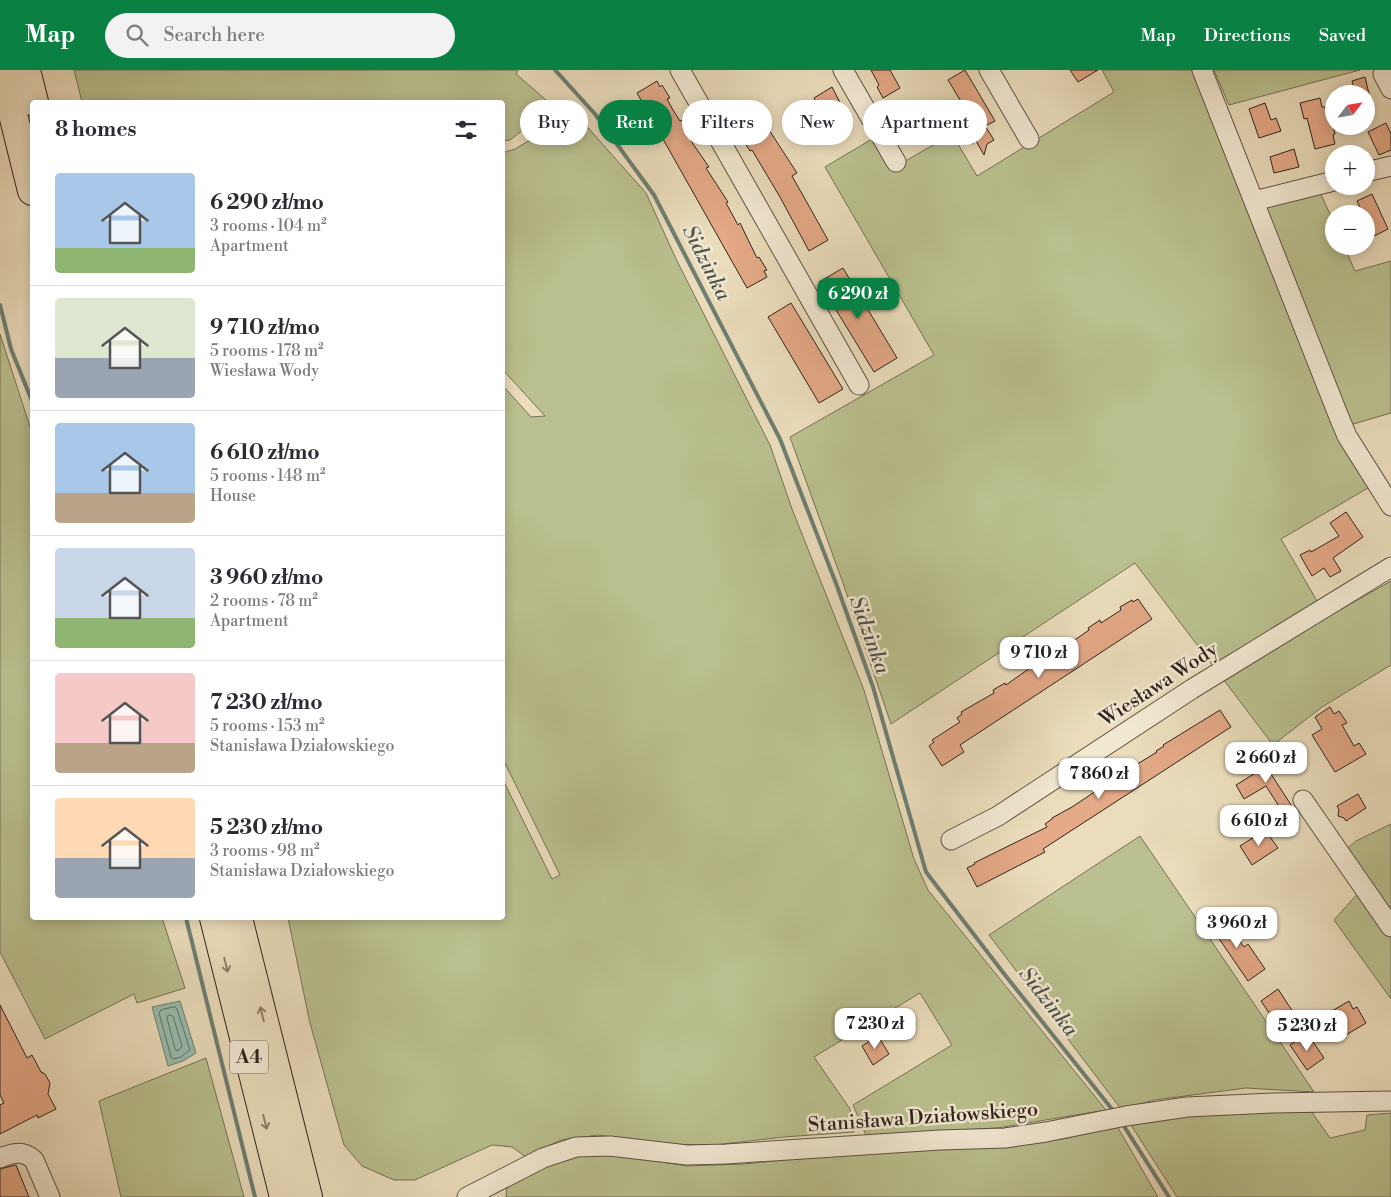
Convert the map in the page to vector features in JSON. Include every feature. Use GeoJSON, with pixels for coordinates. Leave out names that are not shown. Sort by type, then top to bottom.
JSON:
{"type":"FeatureCollection","features":[{"type":"Feature","properties":{"kind":"highway"},"geometry":{"type":"LineString","coordinates":[[2,70],[30,183]]}},
{"type":"Feature","properties":{"kind":"highway"},"geometry":{"type":"LineString","coordinates":[[26,70],[34,100]]}},
{"type":"Feature","properties":{"kind":"highway","name":"A4"},"geometry":{"type":"LineString","coordinates":[[215,920],[284,1197]]}},
{"type":"Feature","properties":{"kind":"highway","name":"A4"},"geometry":{"type":"LineString","coordinates":[[239,920],[308,1197]]}},
{"type":"Feature","properties":{"kind":"street"},"geometry":{"type":"LineString","coordinates":[[680,70],[859,385]]}},
{"type":"Feature","properties":{"kind":"street"},"geometry":{"type":"LineString","coordinates":[[843,70],[896,162]]}},
{"type":"Feature","properties":{"kind":"street"},"geometry":{"type":"LineString","coordinates":[[989,70],[1029,139]]}},
{"type":"Feature","properties":{"kind":"street"},"geometry":{"type":"LineString","coordinates":[[1202,70],[1339,418],[1347,436],[1385,488],[1391,506]]}},
{"type":"Feature","properties":{"kind":"street"},"geometry":{"type":"LineString","coordinates":[[1375,170],[1391,166]]}},
{"type":"Feature","properties":{"kind":"street"},"geometry":{"type":"LineString","coordinates":[[1254,201],[1325,182]]}},
{"type":"Feature","properties":{"kind":"street","name":"Wiesława Wody"},"geometry":{"type":"LineString","coordinates":[[951,840],[998,816],[1192,689],[1391,567]]}},
{"type":"Feature","properties":{"kind":"street"},"geometry":{"type":"LineString","coordinates":[[1303,800],[1391,927]]}},
{"type":"Feature","properties":{"kind":"street","name":"Stanisława Działowskiego"},"geometry":{"type":"LineString","coordinates":[[467,1197],[499,1189],[542,1158],[576,1147],[610,1146],[687,1155],[726,1154],[940,1140],[1006,1138],[1119,1117],[1187,1107],[1391,1101]]}},
{"type":"Feature","properties":{"kind":"street"},"geometry":{"type":"LineString","coordinates":[[0,1158],[12,1153],[23,1153],[30,1156],[34,1160],[50,1197]]}},
{"type":"Feature","properties":{"kind":"green space"},"geometry":{"type":"Polygon","coordinates":[[[74,70],[518,70],[516,74],[546,100],[520,100],[520,132],[510,140],[505,141],[505,100],[82,100],[74,70]]]}},
{"type":"Feature","properties":{"kind":"green space"},"geometry":{"type":"Polygon","coordinates":[[[1102,70],[1194,70],[1368,488],[1281,539],[1317,601],[1324,619],[1391,581],[1391,665],[1322,707],[1273,745],[1135,563],[891,724],[843,583],[790,437],[934,355],[825,167],[863,144],[882,145],[895,167],[933,145],[959,145],[977,176],[1114,92],[1102,70]]]}},
{"type":"Feature","properties":{"kind":"green space"},"geometry":{"type":"Polygon","coordinates":[[[1214,70],[1360,70],[1229,105],[1214,70]]]}},
{"type":"Feature","properties":{"kind":"green space"},"geometry":{"type":"Polygon","coordinates":[[[588,128],[598,139],[598,145],[603,145],[646,193],[677,261],[770,445],[792,509],[864,690],[914,859],[928,890],[1106,1110],[997,1128],[866,1135],[853,1105],[952,1045],[920,993],[814,1057],[850,1109],[854,1132],[714,1145],[664,1144],[598,1135],[561,1140],[526,1157],[512,1147],[492,1145],[415,1180],[394,1180],[362,1166],[344,1145],[310,1023],[288,920],[505,920],[505,784],[552,879],[560,875],[505,763],[505,388],[531,417],[545,416],[505,372],[505,152],[522,145],[588,145],[588,128]]]}},
{"type":"Feature","properties":{"kind":"green space"},"geometry":{"type":"Polygon","coordinates":[[[1319,190],[1326,205],[1325,255],[1348,255],[1355,271],[1391,261],[1391,413],[1350,425],[1266,210],[1267,203],[1319,190]]]}},
{"type":"Feature","properties":{"kind":"green space"},"geometry":{"type":"Polygon","coordinates":[[[0,334],[30,427],[30,920],[163,920],[185,988],[137,1003],[134,994],[45,1039],[0,952],[0,334]]]}},
{"type":"Feature","properties":{"kind":"green space"},"geometry":{"type":"Polygon","coordinates":[[[1391,824],[1391,917],[1344,851],[1356,841],[1391,824]]]}},
{"type":"Feature","properties":{"kind":"green space"},"geometry":{"type":"Polygon","coordinates":[[[1140,836],[1314,1092],[1246,1088],[1154,1100],[1121,1109],[989,935],[1140,836]]]}},
{"type":"Feature","properties":{"kind":"green space"},"geometry":{"type":"Polygon","coordinates":[[[1360,891],[1391,936],[1391,999],[1334,920],[1360,891]]]}},
{"type":"Feature","properties":{"kind":"green space"},"geometry":{"type":"Polygon","coordinates":[[[206,1058],[244,1197],[121,1197],[99,1101],[206,1058]]]}},
{"type":"Feature","properties":{"kind":"green space"},"geometry":{"type":"Polygon","coordinates":[[[1207,1108],[1311,1111],[1330,1138],[1365,1130],[1367,1115],[1391,1113],[1391,1197],[1177,1197],[1131,1125],[1159,1116],[1207,1108]]]}},
{"type":"Feature","properties":{"kind":"green space"},"geometry":{"type":"Polygon","coordinates":[[[1117,1126],[1158,1197],[506,1197],[507,1186],[554,1160],[597,1152],[687,1166],[744,1164],[843,1154],[1000,1146],[1063,1139],[1117,1126]]]}},
{"type":"Feature","properties":{"kind":"water"},"geometry":{"type":"Polygon","coordinates":[[[180,1001],[196,1053],[183,1061],[168,1066],[152,1007],[180,1001]]]}},
{"type":"Feature","properties":{"kind":"building"},"geometry":{"type":"Polygon","coordinates":[[[871,70],[890,70],[900,88],[883,98],[871,70]]]}},
{"type":"Feature","properties":{"kind":"building"},"geometry":{"type":"Polygon","coordinates":[[[965,70],[983,100],[960,100],[948,80],[965,70]]]}},
{"type":"Feature","properties":{"kind":"building"},"geometry":{"type":"Polygon","coordinates":[[[1070,70],[1098,70],[1078,82],[1070,70]]]}},
{"type":"Feature","properties":{"kind":"building"},"geometry":{"type":"Polygon","coordinates":[[[1365,77],[1367,85],[1353,85],[1352,81],[1365,77]]]}},
{"type":"Feature","properties":{"kind":"building"},"geometry":{"type":"Polygon","coordinates":[[[657,81],[660,87],[662,85],[670,98],[668,100],[641,100],[637,93],[657,81]]]}},
{"type":"Feature","properties":{"kind":"building"},"geometry":{"type":"Polygon","coordinates":[[[832,87],[839,100],[815,100],[814,98],[832,87]]]}},
{"type":"Feature","properties":{"kind":"building"},"geometry":{"type":"Polygon","coordinates":[[[1320,98],[1322,107],[1325,107],[1325,135],[1333,135],[1335,144],[1315,149],[1307,118],[1304,119],[1300,103],[1320,98]]]}},
{"type":"Feature","properties":{"kind":"building"},"geometry":{"type":"Polygon","coordinates":[[[1265,103],[1271,120],[1276,118],[1281,131],[1259,138],[1249,109],[1265,103]]]}},
{"type":"Feature","properties":{"kind":"building"},"geometry":{"type":"Polygon","coordinates":[[[987,107],[995,121],[987,125],[987,107]]]}},
{"type":"Feature","properties":{"kind":"building"},"geometry":{"type":"Polygon","coordinates":[[[672,108],[680,121],[682,120],[682,145],[694,145],[709,167],[706,168],[728,202],[726,203],[738,225],[740,223],[757,258],[759,257],[767,270],[764,271],[767,277],[747,288],[666,145],[672,145],[672,108]]]}},
{"type":"Feature","properties":{"kind":"building"},"geometry":{"type":"Polygon","coordinates":[[[1386,123],[1391,134],[1391,150],[1379,155],[1369,135],[1375,135],[1375,128],[1386,123]]]}},
{"type":"Feature","properties":{"kind":"building"},"geometry":{"type":"Polygon","coordinates":[[[987,129],[994,140],[987,144],[987,129]]]}},
{"type":"Feature","properties":{"kind":"building"},"geometry":{"type":"Polygon","coordinates":[[[772,135],[797,173],[792,176],[828,240],[809,251],[780,197],[752,150],[750,151],[746,145],[772,145],[772,135]]]}},
{"type":"Feature","properties":{"kind":"building"},"geometry":{"type":"Polygon","coordinates":[[[978,145],[987,145],[984,155],[978,145]]]}},
{"type":"Feature","properties":{"kind":"building"},"geometry":{"type":"Polygon","coordinates":[[[1294,149],[1299,167],[1274,173],[1270,157],[1294,149]]]}},
{"type":"Feature","properties":{"kind":"building"},"geometry":{"type":"Polygon","coordinates":[[[1372,195],[1388,229],[1375,236],[1375,205],[1359,205],[1357,201],[1372,195]]]}},
{"type":"Feature","properties":{"kind":"building"},"geometry":{"type":"Polygon","coordinates":[[[843,268],[897,358],[874,372],[819,282],[843,268]]]}},
{"type":"Feature","properties":{"kind":"building"},"geometry":{"type":"Polygon","coordinates":[[[791,303],[843,389],[819,403],[768,317],[791,303]]]}},
{"type":"Feature","properties":{"kind":"building"},"geometry":{"type":"Polygon","coordinates":[[[1346,512],[1363,537],[1333,558],[1341,571],[1330,577],[1324,568],[1312,576],[1300,555],[1310,550],[1311,552],[1339,536],[1330,523],[1346,512]]]}},
{"type":"Feature","properties":{"kind":"building"},"geometry":{"type":"Polygon","coordinates":[[[1138,599],[1152,619],[960,745],[964,752],[942,766],[929,746],[934,742],[932,740],[960,722],[957,718],[962,714],[961,712],[994,693],[993,690],[1005,683],[1006,685],[1037,663],[1057,652],[1055,650],[1067,642],[1069,644],[1100,620],[1101,623],[1121,610],[1120,607],[1132,600],[1133,602],[1138,599]]]}},
{"type":"Feature","properties":{"kind":"building"},"geometry":{"type":"Polygon","coordinates":[[[1330,707],[1334,714],[1339,711],[1347,723],[1342,725],[1354,746],[1359,743],[1366,754],[1335,772],[1312,735],[1322,729],[1315,717],[1330,707]]]}},
{"type":"Feature","properties":{"kind":"building"},"geometry":{"type":"Polygon","coordinates":[[[1220,710],[1231,727],[1043,849],[1045,852],[977,887],[967,868],[1047,827],[1045,824],[1052,818],[1072,807],[1157,752],[1163,745],[1220,710]]]}},
{"type":"Feature","properties":{"kind":"building"},"geometry":{"type":"Polygon","coordinates":[[[1274,756],[1281,768],[1271,774],[1293,808],[1284,814],[1266,786],[1244,799],[1236,785],[1262,769],[1260,765],[1274,756]]]}},
{"type":"Feature","properties":{"kind":"building"},"geometry":{"type":"Polygon","coordinates":[[[1358,794],[1366,808],[1346,821],[1338,816],[1339,810],[1337,806],[1358,794]]]}},
{"type":"Feature","properties":{"kind":"building"},"geometry":{"type":"Polygon","coordinates":[[[1265,830],[1278,848],[1252,865],[1240,846],[1265,830]]]}},
{"type":"Feature","properties":{"kind":"building"},"geometry":{"type":"Polygon","coordinates":[[[1221,915],[1244,947],[1248,944],[1265,969],[1248,981],[1209,924],[1221,915]]]}},
{"type":"Feature","properties":{"kind":"building"},"geometry":{"type":"Polygon","coordinates":[[[1278,989],[1295,1015],[1278,1026],[1261,1001],[1278,989]]]}},
{"type":"Feature","properties":{"kind":"building"},"geometry":{"type":"Polygon","coordinates":[[[1349,1001],[1353,1009],[1357,1007],[1366,1023],[1346,1035],[1332,1011],[1349,1001]]]}},
{"type":"Feature","properties":{"kind":"building"},"geometry":{"type":"Polygon","coordinates":[[[0,1005],[27,1058],[32,1055],[41,1072],[45,1074],[50,1083],[48,1094],[56,1109],[38,1118],[37,1115],[0,1134],[0,1105],[4,1103],[0,1095],[0,1005]]]}},
{"type":"Feature","properties":{"kind":"building"},"geometry":{"type":"Polygon","coordinates":[[[1307,1033],[1324,1058],[1307,1070],[1290,1045],[1307,1033]]]}},
{"type":"Feature","properties":{"kind":"building"},"geometry":{"type":"Polygon","coordinates":[[[878,1036],[889,1054],[873,1065],[862,1046],[878,1036]]]}},
{"type":"Feature","properties":{"kind":"building"},"geometry":{"type":"Polygon","coordinates":[[[16,1165],[29,1197],[0,1197],[0,1169],[16,1165]]]}},
{"type":"Feature","properties":{"kind":"waterway","name":"Sidzinka"},"geometry":{"type":"LineString","coordinates":[[555,70],[595,114],[654,195],[780,439],[837,586],[873,687],[926,872],[1115,1113]]}},
{"type":"Feature","properties":{"kind":"waterway"},"geometry":{"type":"LineString","coordinates":[[0,305],[11,349],[30,396]]}},
{"type":"Feature","properties":{"kind":"waterway"},"geometry":{"type":"LineString","coordinates":[[186,920],[255,1197]]}},
{"type":"Feature","properties":{"kind":"waterway","name":"Sidzinka"},"geometry":{"type":"LineString","coordinates":[[1122,1123],[1169,1197]]}}]}
